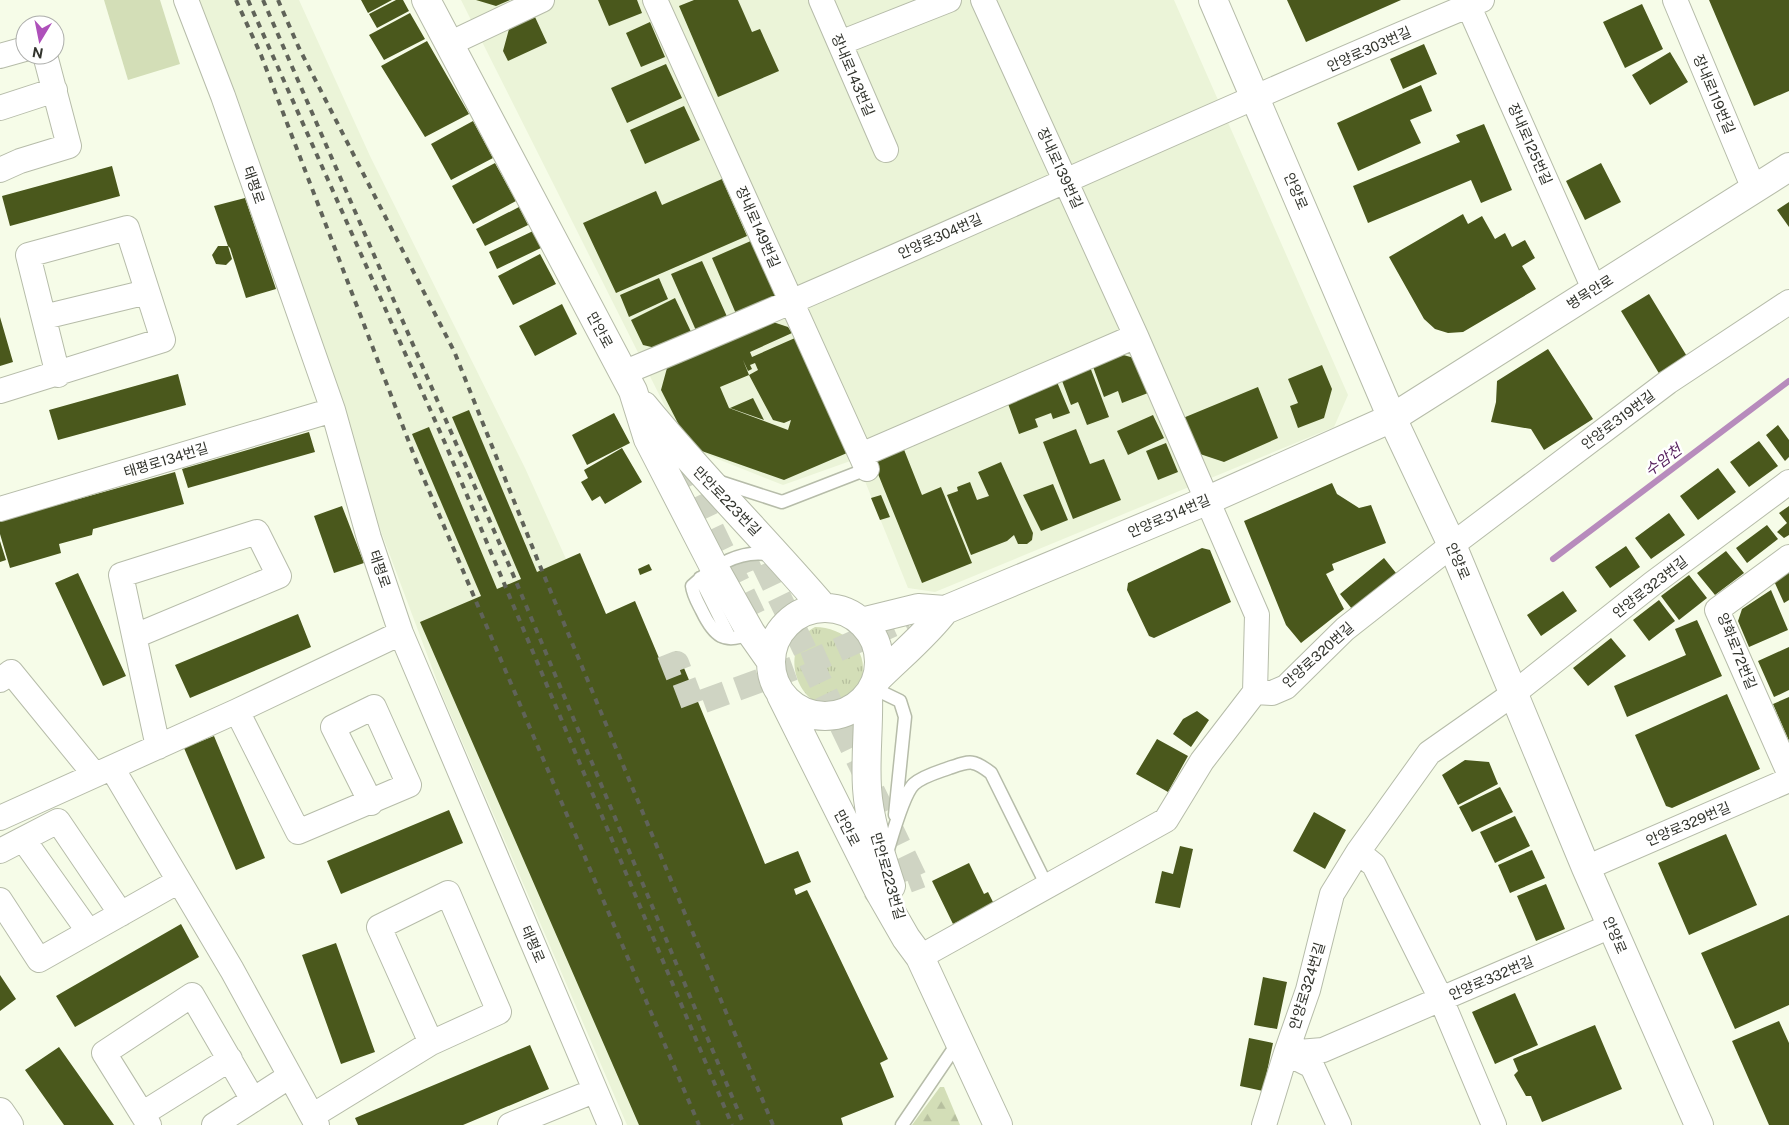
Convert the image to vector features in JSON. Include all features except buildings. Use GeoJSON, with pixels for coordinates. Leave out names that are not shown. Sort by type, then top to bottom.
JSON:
{"type":"FeatureCollection","features":[{"type":"Feature","properties":{"kind":"street","name":"태평로"},"geometry":{"type":"LineString","coordinates":[[186,0],[223,96],[333,410],[369,538],[401,633],[610,1125]]}},
{"type":"Feature","properties":{"kind":"street","name":"만안로"},"geometry":{"type":"LineString","coordinates":[[426,0],[628,382],[648,439],[707,573],[740,635],[770,660]]}},
{"type":"Feature","properties":{"kind":"street"},"geometry":{"type":"LineString","coordinates":[[450,44],[542,0]]}},
{"type":"Feature","properties":{"kind":"street","name":"장내로149번길"},"geometry":{"type":"LineString","coordinates":[[655,0],[864,462]]}},
{"type":"Feature","properties":{"kind":"street","name":"장내로143번길"},"geometry":{"type":"LineString","coordinates":[[821,0],[886,150]]}},
{"type":"Feature","properties":{"kind":"street"},"geometry":{"type":"LineString","coordinates":[[840,43],[950,0]]}},
{"type":"Feature","properties":{"kind":"street","name":"장내로139번길"},"geometry":{"type":"LineString","coordinates":[[983,0],[1066,179],[1136,336],[1206,501],[1258,615],[1255,692]]}},
{"type":"Feature","properties":{"kind":"street","name":"안양로"},"geometry":{"type":"LineString","coordinates":[[1213,0],[1392,418],[1452,545],[1586,868],[1699,1125]]}},
{"type":"Feature","properties":{"kind":"street","name":"장내로119번길"},"geometry":{"type":"LineString","coordinates":[[1674,0],[1754,189]]}},
{"type":"Feature","properties":{"kind":"street","name":"안양로303번길"},"geometry":{"type":"LineString","coordinates":[[1256,98],[1472,2]]}},
{"type":"Feature","properties":{"kind":"street","name":"장내로125번길"},"geometry":{"type":"LineString","coordinates":[[1472,2],[1594,288]]}},
{"type":"Feature","properties":{"kind":"street"},"geometry":{"type":"LineString","coordinates":[[0,56],[15,52]]}},
{"type":"Feature","properties":{"kind":"street"},"geometry":{"type":"LineString","coordinates":[[0,170],[20,161],[69,146],[48,65]]}},
{"type":"Feature","properties":{"kind":"street"},"geometry":{"type":"LineString","coordinates":[[0,108],[55,90]]}},
{"type":"Feature","properties":{"kind":"street","name":"안양로304번길"},"geometry":{"type":"LineString","coordinates":[[628,382],[793,303],[1066,179],[1256,98]]}},
{"type":"Feature","properties":{"kind":"street","name":"병목안로"},"geometry":{"type":"LineString","coordinates":[[1392,418],[1594,288],[1789,167]]}},
{"type":"Feature","properties":{"kind":"street"},"geometry":{"type":"LineString","coordinates":[[0,391],[58,375],[163,340],[127,228],[28,255],[58,375]]}},
{"type":"Feature","properties":{"kind":"street"},"geometry":{"type":"LineString","coordinates":[[44,318],[147,292]]}},
{"type":"Feature","properties":{"kind":"street","name":"안양로319번길"},"geometry":{"type":"LineString","coordinates":[[1452,545],[1668,382],[1789,302]]}},
{"type":"Feature","properties":{"kind":"street"},"geometry":{"type":"LineString","coordinates":[[864,462],[1136,336]]}},
{"type":"Feature","properties":{"kind":"street","name":"만안로223번길"},"geometry":{"type":"LineString","coordinates":[[628,382],[703,477],[781,558],[824,608]]}},
{"type":"Feature","properties":{"kind":"street","name":"태평로134번길"},"geometry":{"type":"LineString","coordinates":[[0,509],[333,410]]}},
{"type":"Feature","properties":{"kind":"street","name":"안양로314번길"},"geometry":{"type":"LineString","coordinates":[[945,610],[1206,501],[1392,418]]}},
{"type":"Feature","properties":{"kind":"street","name":"안양로323번길"},"geometry":{"type":"LineString","coordinates":[[1513,694],[1652,584],[1789,482]]}},
{"type":"Feature","properties":{"kind":"street"},"geometry":{"type":"LineString","coordinates":[[135,636],[279,576],[257,532],[121,575],[158,747]]}},
{"type":"Feature","properties":{"kind":"street","name":"안양로320번길"},"geometry":{"type":"LineString","coordinates":[[1255,692],[1272,693],[1286,687],[1345,629],[1452,545]]}},
{"type":"Feature","properties":{"kind":"street","name":"양화로72번길"},"geometry":{"type":"LineString","coordinates":[[1789,557],[1717,610],[1789,773]]}},
{"type":"Feature","properties":{"kind":"street"},"geometry":{"type":"LineString","coordinates":[[872,688],[879,660],[874,639],[861,622],[850,614],[824,608],[804,612],[786,623],[774,640],[770,672],[780,695],[795,709],[814,716],[834,716],[853,709],[872,688],[908,648],[930,629],[945,610]]}},
{"type":"Feature","properties":{"kind":"street"},"geometry":{"type":"LineString","coordinates":[[861,622],[918,608],[945,610]]}},
{"type":"Feature","properties":{"kind":"street"},"geometry":{"type":"LineString","coordinates":[[0,818],[237,712],[401,633]]}},
{"type":"Feature","properties":{"kind":"street"},"geometry":{"type":"LineString","coordinates":[[4,670],[104,772],[179,880],[232,970],[314,1121],[431,1044],[499,1012],[448,893],[379,927],[431,1044]]}},
{"type":"Feature","properties":{"kind":"street","name":"만안로223번길"},"geometry":{"type":"LineString","coordinates":[[872,688],[865,756],[867,791],[884,863],[913,947]]}},
{"type":"Feature","properties":{"kind":"street"},"geometry":{"type":"LineString","coordinates":[[913,947],[1047,886],[1166,820],[1202,761],[1255,692]]}},
{"type":"Feature","properties":{"kind":"street","name":"안양로324번길"},"geometry":{"type":"LineString","coordinates":[[1264,1125],[1308,990],[1332,894],[1358,852],[1428,753],[1513,694]]}},
{"type":"Feature","properties":{"kind":"street","name":"만안로"},"geometry":{"type":"LineString","coordinates":[[780,695],[879,890],[913,947],[998,1125]]}},
{"type":"Feature","properties":{"kind":"street"},"geometry":{"type":"LineString","coordinates":[[237,712],[298,832],[371,803]]}},
{"type":"Feature","properties":{"kind":"street","name":"안양로329번길"},"geometry":{"type":"LineString","coordinates":[[1586,868],[1789,780]]}},
{"type":"Feature","properties":{"kind":"street"},"geometry":{"type":"LineString","coordinates":[[0,850],[58,821],[120,914]]}},
{"type":"Feature","properties":{"kind":"street"},"geometry":{"type":"LineString","coordinates":[[23,839],[89,932]]}},
{"type":"Feature","properties":{"kind":"street"},"geometry":{"type":"LineString","coordinates":[[1286,1053],[1323,1050],[1441,999],[1374,865],[1358,852]]}},
{"type":"Feature","properties":{"kind":"street"},"geometry":{"type":"LineString","coordinates":[[0,900],[40,960],[179,880]]}},
{"type":"Feature","properties":{"kind":"street","name":"안양로332번길"},"geometry":{"type":"LineString","coordinates":[[1494,1125],[1441,999],[1611,926]]}},
{"type":"Feature","properties":{"kind":"street"},"geometry":{"type":"LineString","coordinates":[[230,1060],[146,1120],[104,1053],[192,995],[230,1060],[253,1100]]}},
{"type":"Feature","properties":{"kind":"street"},"geometry":{"type":"LineString","coordinates":[[1286,1053],[1312,1066],[1339,1125]]}},
{"type":"Feature","properties":{"kind":"street"},"geometry":{"type":"LineString","coordinates":[[214,1125],[290,1076]]}},
{"type":"Feature","properties":{"kind":"street"},"geometry":{"type":"LineString","coordinates":[[510,1125],[594,1091]]}},
{"type":"Feature","properties":{"kind":"street"},"geometry":{"type":"LineString","coordinates":[[0,1112],[9,1125]]}},
{"type":"Feature","properties":{"kind":"lane"},"geometry":{"type":"LineString","coordinates":[[703,477],[782,502],[864,462]]}},
{"type":"Feature","properties":{"kind":"lane"},"geometry":{"type":"LineString","coordinates":[[707,573],[739,556],[760,552],[781,558]]}},
{"type":"Feature","properties":{"kind":"lane"},"geometry":{"type":"LineString","coordinates":[[872,688],[900,701],[905,717],[894,832]]}},
{"type":"Feature","properties":{"kind":"lane"},"geometry":{"type":"LineString","coordinates":[[884,863],[894,832],[914,784],[929,776],[970,761],[980,764],[991,773],[1047,886]]}},
{"type":"Feature","properties":{"kind":"lane"},"geometry":{"type":"LineString","coordinates":[[904,1123],[959,1041]]}},
{"type":"Feature","properties":{"kind":"shaded area"},"geometry":{"type":"Polygon","coordinates":[[[199,0],[299,0],[370,156],[525,468],[821,1125],[627,1125],[443,697],[316,358],[199,0]]]}},
{"type":"Feature","properties":{"kind":"shaded area"},"geometry":{"type":"Polygon","coordinates":[[[461,0],[1174,0],[1348,395],[1334,427],[935,592],[908,588],[856,459],[783,485],[685,446],[461,0]]]}},
{"type":"Feature","properties":{"kind":"green space"},"geometry":{"type":"Polygon","coordinates":[[[104,0],[160,0],[180,64],[128,80],[104,0]]]}},
{"type":"Feature","properties":{"kind":"green space"},"geometry":{"type":"Polygon","coordinates":[[[815,627],[825,628],[844,635],[858,649],[862,658],[862,678],[857,689],[843,702],[829,706],[816,702],[806,693],[798,681],[795,667],[796,652],[802,638],[815,627]]]}},
{"type":"Feature","properties":{"kind":"green space"},"geometry":{"type":"Polygon","coordinates":[[[940,1087],[944,1087],[960,1125],[912,1125],[940,1087]]]}},
{"type":"Feature","properties":{"kind":"waterway","name":"수암천"},"geometry":{"type":"LineString","coordinates":[[1553,559],[1789,381]]}},
{"type":"Feature","properties":{"kind":"tunnel"},"geometry":{"type":"LineString","coordinates":[[681,464],[754,616]]}},
{"type":"Feature","properties":{"kind":"tunnel"},"geometry":{"type":"LineString","coordinates":[[735,565],[759,555],[915,878]]}},
{"type":"Feature","properties":{"kind":"tunnel"},"geometry":{"type":"LineString","coordinates":[[662,669],[677,663],[693,705],[811,662],[906,619]]}},
{"type":"Feature","properties":{"kind":"tunnel"},"geometry":{"type":"LineString","coordinates":[[875,891],[876,893],[921,876]]}},
{"type":"Feature","properties":{"kind":"railway"},"geometry":{"type":"LineString","coordinates":[[236,0],[261,55],[415,458],[699,1125]]}},
{"type":"Feature","properties":{"kind":"railway"},"geometry":{"type":"LineString","coordinates":[[248,0],[445,443],[732,1125]]}},
{"type":"Feature","properties":{"kind":"railway"},"geometry":{"type":"LineString","coordinates":[[263,0],[512,572],[744,1125]]}},
{"type":"Feature","properties":{"kind":"railway"},"geometry":{"type":"LineString","coordinates":[[278,0],[299,48],[454,351],[538,561],[773,1125]]}}]}
